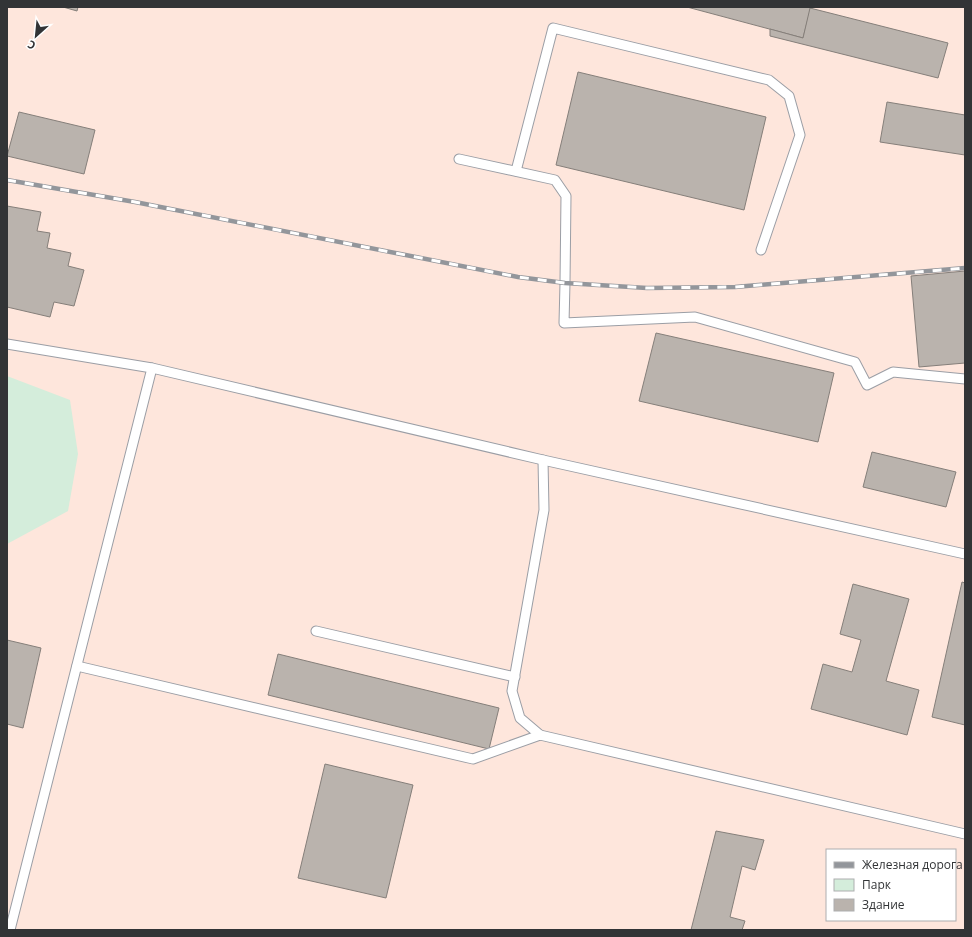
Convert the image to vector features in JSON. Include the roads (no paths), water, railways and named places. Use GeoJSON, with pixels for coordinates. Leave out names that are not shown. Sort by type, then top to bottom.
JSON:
{"type":"FeatureCollection","features":[{"type":"Feature","properties":{"kind":"lane"},"geometry":{"type":"LineString","coordinates":[[516,171],[553,28],[769,80],[789,96],[800,135],[761,250]]}},
{"type":"Feature","properties":{"kind":"lane"},"geometry":{"type":"LineString","coordinates":[[459,159],[555,180],[566,196],[564,323],[695,317],[855,362],[867,385],[893,372],[965,379]]}},
{"type":"Feature","properties":{"kind":"lane"},"geometry":{"type":"LineString","coordinates":[[7,344],[152,368],[543,460],[965,554]]}},
{"type":"Feature","properties":{"kind":"lane"},"geometry":{"type":"LineString","coordinates":[[10,930],[152,368]]}},
{"type":"Feature","properties":{"kind":"lane"},"geometry":{"type":"LineString","coordinates":[[543,460],[544,510],[512,691],[520,718],[540,736],[965,834]]}},
{"type":"Feature","properties":{"kind":"lane"},"geometry":{"type":"LineString","coordinates":[[316,631],[515,677]]}},
{"type":"Feature","properties":{"kind":"lane"},"geometry":{"type":"LineString","coordinates":[[77,666],[472,758],[540,736]]}},
{"type":"Feature","properties":{"kind":"railway"},"geometry":{"type":"LineString","coordinates":[[7,180],[135,202],[518,277],[565,283],[647,288],[735,287],[965,268]]}}]}
